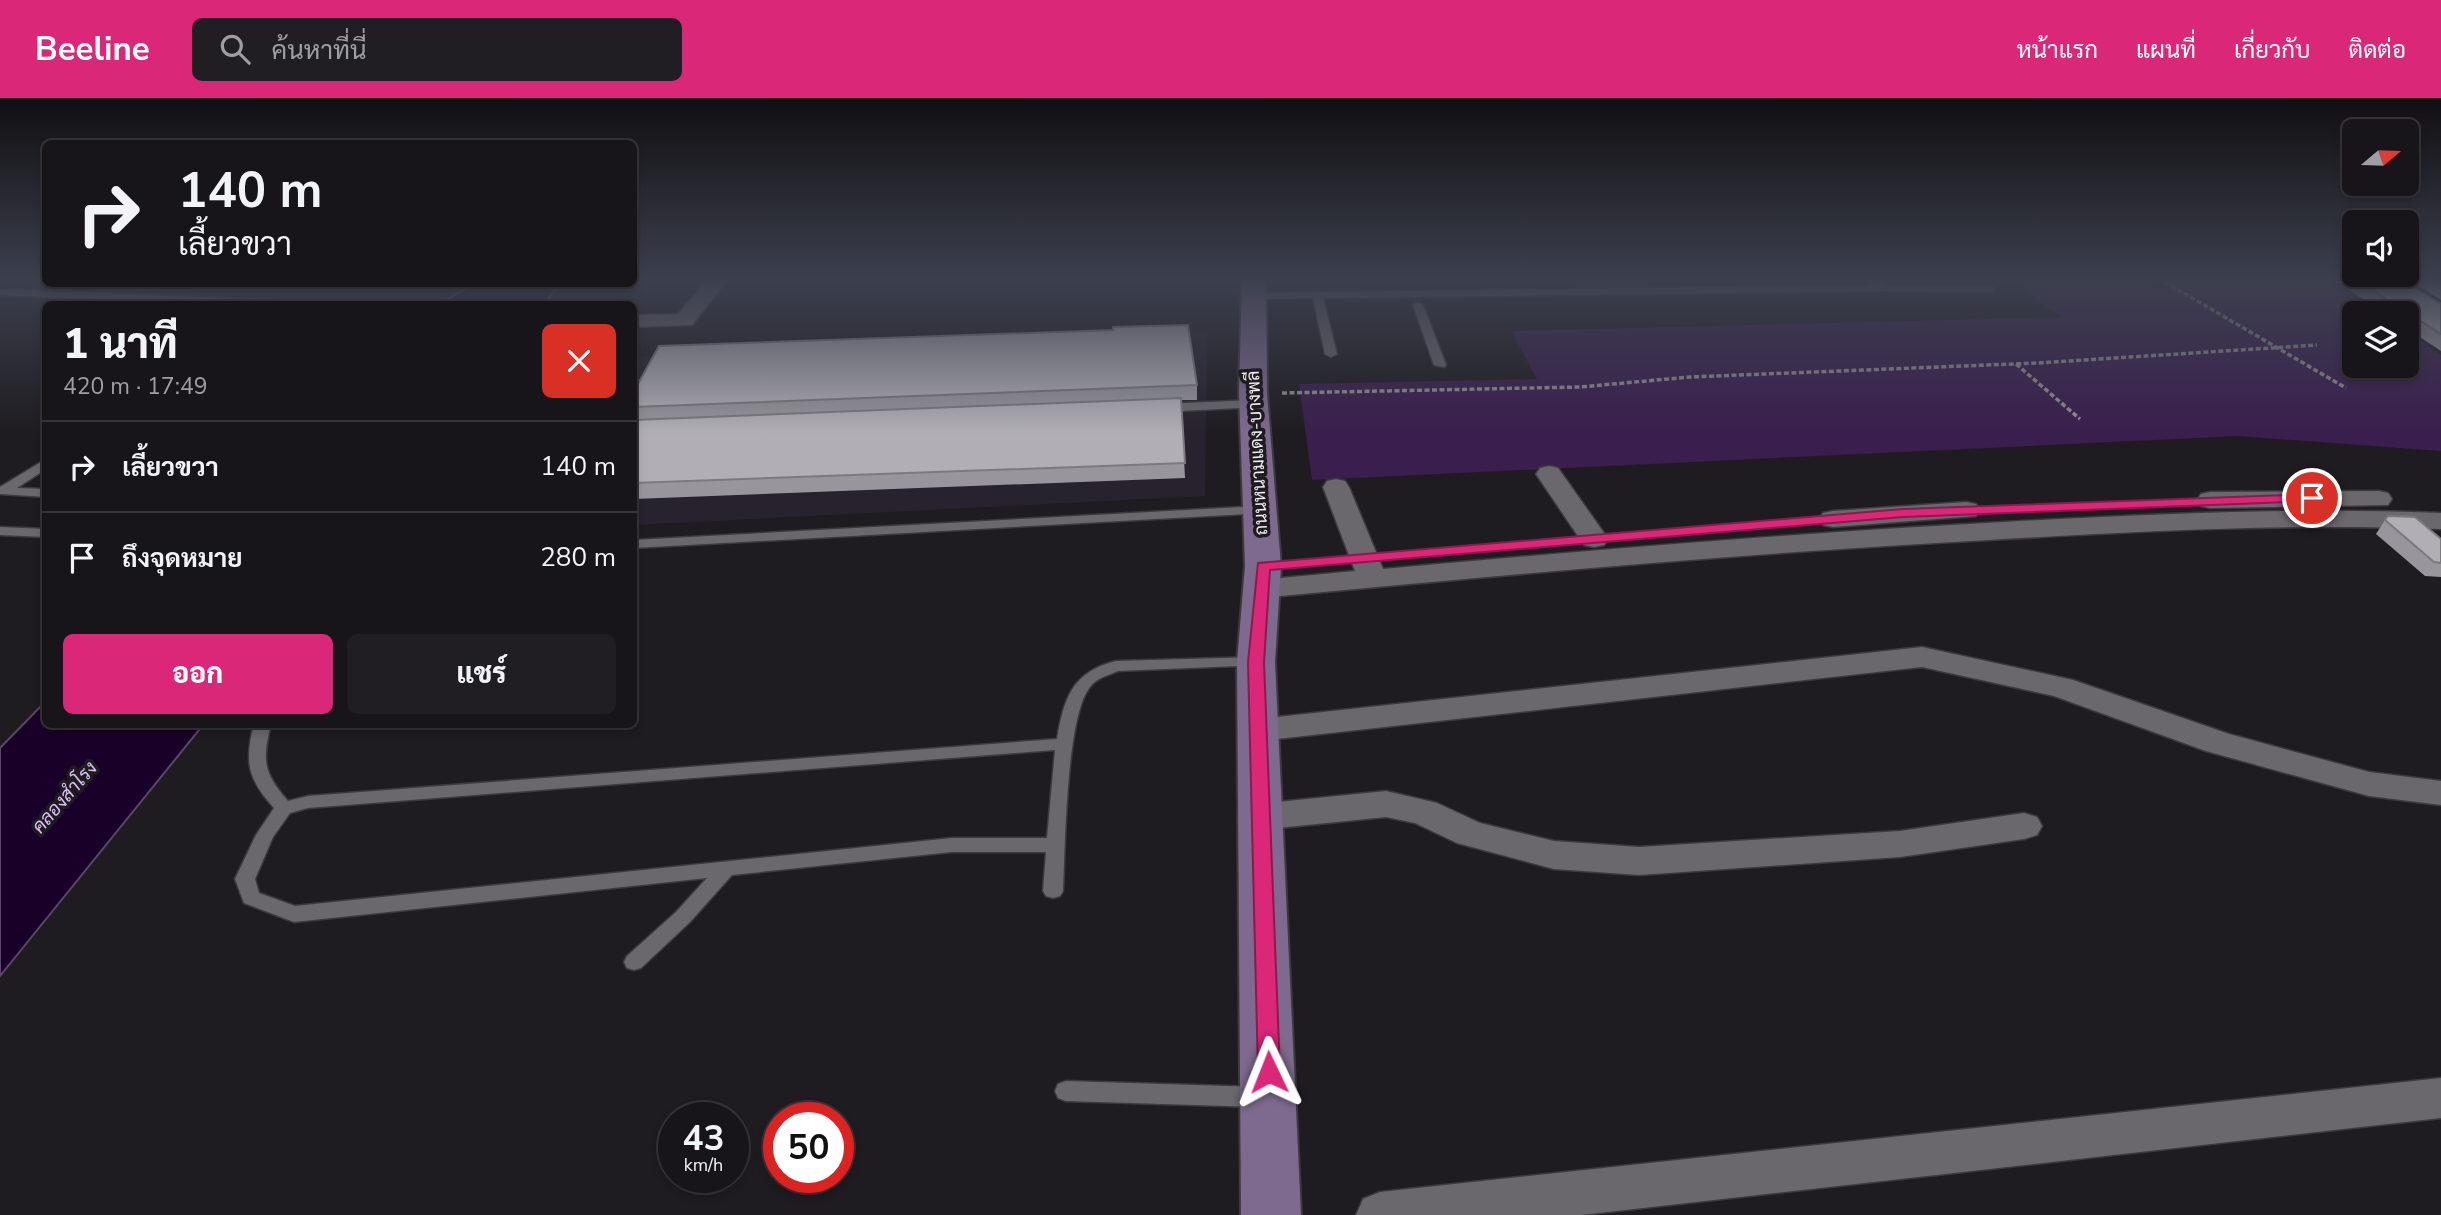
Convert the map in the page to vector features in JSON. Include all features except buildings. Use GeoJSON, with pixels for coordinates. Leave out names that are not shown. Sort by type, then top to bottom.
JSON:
{"type":"FeatureCollection","features":[{"type":"Feature","properties":{"kind":"main road","name":"ถนนหนามแดง-บางพลี"},"geometry":{"type":"LineString","coordinates":[[1254,330],[1253,399],[1262,578],[1256,662],[1259,817],[1270,1097],[1271,1215]]}},
{"type":"Feature","properties":{"kind":"street"},"geometry":{"type":"LineString","coordinates":[[1549,474],[1594,539]]}},
{"type":"Feature","properties":{"kind":"street"},"geometry":{"type":"LineString","coordinates":[[1336,487],[1369,568]]}},
{"type":"Feature","properties":{"kind":"street"},"geometry":{"type":"LineString","coordinates":[[1262,578],[1369,568],[1594,539],[1929,512],[2287,498],[2397,500],[2437,519]]}},
{"type":"Feature","properties":{"kind":"street"},"geometry":{"type":"LineString","coordinates":[[1369,568],[2185,521],[2437,519]]}},
{"type":"Feature","properties":{"kind":"street"},"geometry":{"type":"LineString","coordinates":[[1259,730],[1922,657],[2062,687],[2218,743],[2369,783],[2441,793]]}},
{"type":"Feature","properties":{"kind":"street"},"geometry":{"type":"LineString","coordinates":[[1259,817],[1386,804],[1424,812],[1470,834],[1555,855],[1639,861],[1900,844],[2024,826]]}},
{"type":"Feature","properties":{"kind":"street"},"geometry":{"type":"LineString","coordinates":[[1380,1215],[2441,1098]]}},
{"type":"Feature","properties":{"kind":"lane"},"geometry":{"type":"LineString","coordinates":[[1325,330],[1331,354]]}},
{"type":"Feature","properties":{"kind":"lane"},"geometry":{"type":"LineString","coordinates":[[1427,330],[1440,365]]}},
{"type":"Feature","properties":{"kind":"lane"},"geometry":{"type":"LineString","coordinates":[[1143,409],[1253,399]]}},
{"type":"Feature","properties":{"kind":"lane"},"geometry":{"type":"LineString","coordinates":[[1,491],[42,465]]}},
{"type":"Feature","properties":{"kind":"lane"},"geometry":{"type":"LineString","coordinates":[[1,491],[42,493]]}},
{"type":"Feature","properties":{"kind":"lane"},"geometry":{"type":"LineString","coordinates":[[637,544],[1260,510]]}},
{"type":"Feature","properties":{"kind":"lane"},"geometry":{"type":"LineString","coordinates":[[0,531],[42,533]]}},
{"type":"Feature","properties":{"kind":"lane"},"geometry":{"type":"LineString","coordinates":[[1053,891],[1063,744],[1081,685],[1097,673],[1116,666],[1256,662]]}},
{"type":"Feature","properties":{"kind":"lane"},"geometry":{"type":"LineString","coordinates":[[262,728],[256,746],[259,779],[284,808]]}},
{"type":"Feature","properties":{"kind":"lane"},"geometry":{"type":"LineString","coordinates":[[1056,845],[952,845],[294,914],[251,898],[245,879],[265,835],[284,808],[308,802],[1063,744]]}},
{"type":"Feature","properties":{"kind":"lane"},"geometry":{"type":"LineString","coordinates":[[634,961],[683,917],[725,870]]}},
{"type":"Feature","properties":{"kind":"lane"},"geometry":{"type":"LineString","coordinates":[[1066,1091],[1270,1097]]}},
{"type":"Feature","properties":{"kind":"path"},"geometry":{"type":"LineString","coordinates":[[2244,330],[2346,388]]}},
{"type":"Feature","properties":{"kind":"path"},"geometry":{"type":"LineString","coordinates":[[1253,399],[1580,387],[1690,377],[2015,364],[2317,345]]}},
{"type":"Feature","properties":{"kind":"path"},"geometry":{"type":"LineString","coordinates":[[2015,364],[2080,419]]}},
{"type":"Feature","properties":{"kind":"shaded area"},"geometry":{"type":"Polygon","coordinates":[[[2342,330],[2342,378],[2419,378],[2419,340],[2441,355],[2441,451],[2237,436],[1312,480],[1299,384],[1537,379],[1511,331],[2342,330]]]}},
{"type":"Feature","properties":{"kind":"shaded area"},"geometry":{"type":"Polygon","coordinates":[[[1207,331],[1205,496],[637,525],[637,357],[1207,331]]]}},
{"type":"Feature","properties":{"kind":"water","name":"คลองสำโรง"},"geometry":{"type":"Polygon","coordinates":[[[42,705],[42,728],[201,728],[0,976],[0,748],[42,705]]]}},
{"type":"Feature","properties":{"kind":"route"},"geometry":{"type":"LineString","coordinates":[[1269,1072],[1256,662],[1263,566],[1903,513],[2312,498]]}}]}
